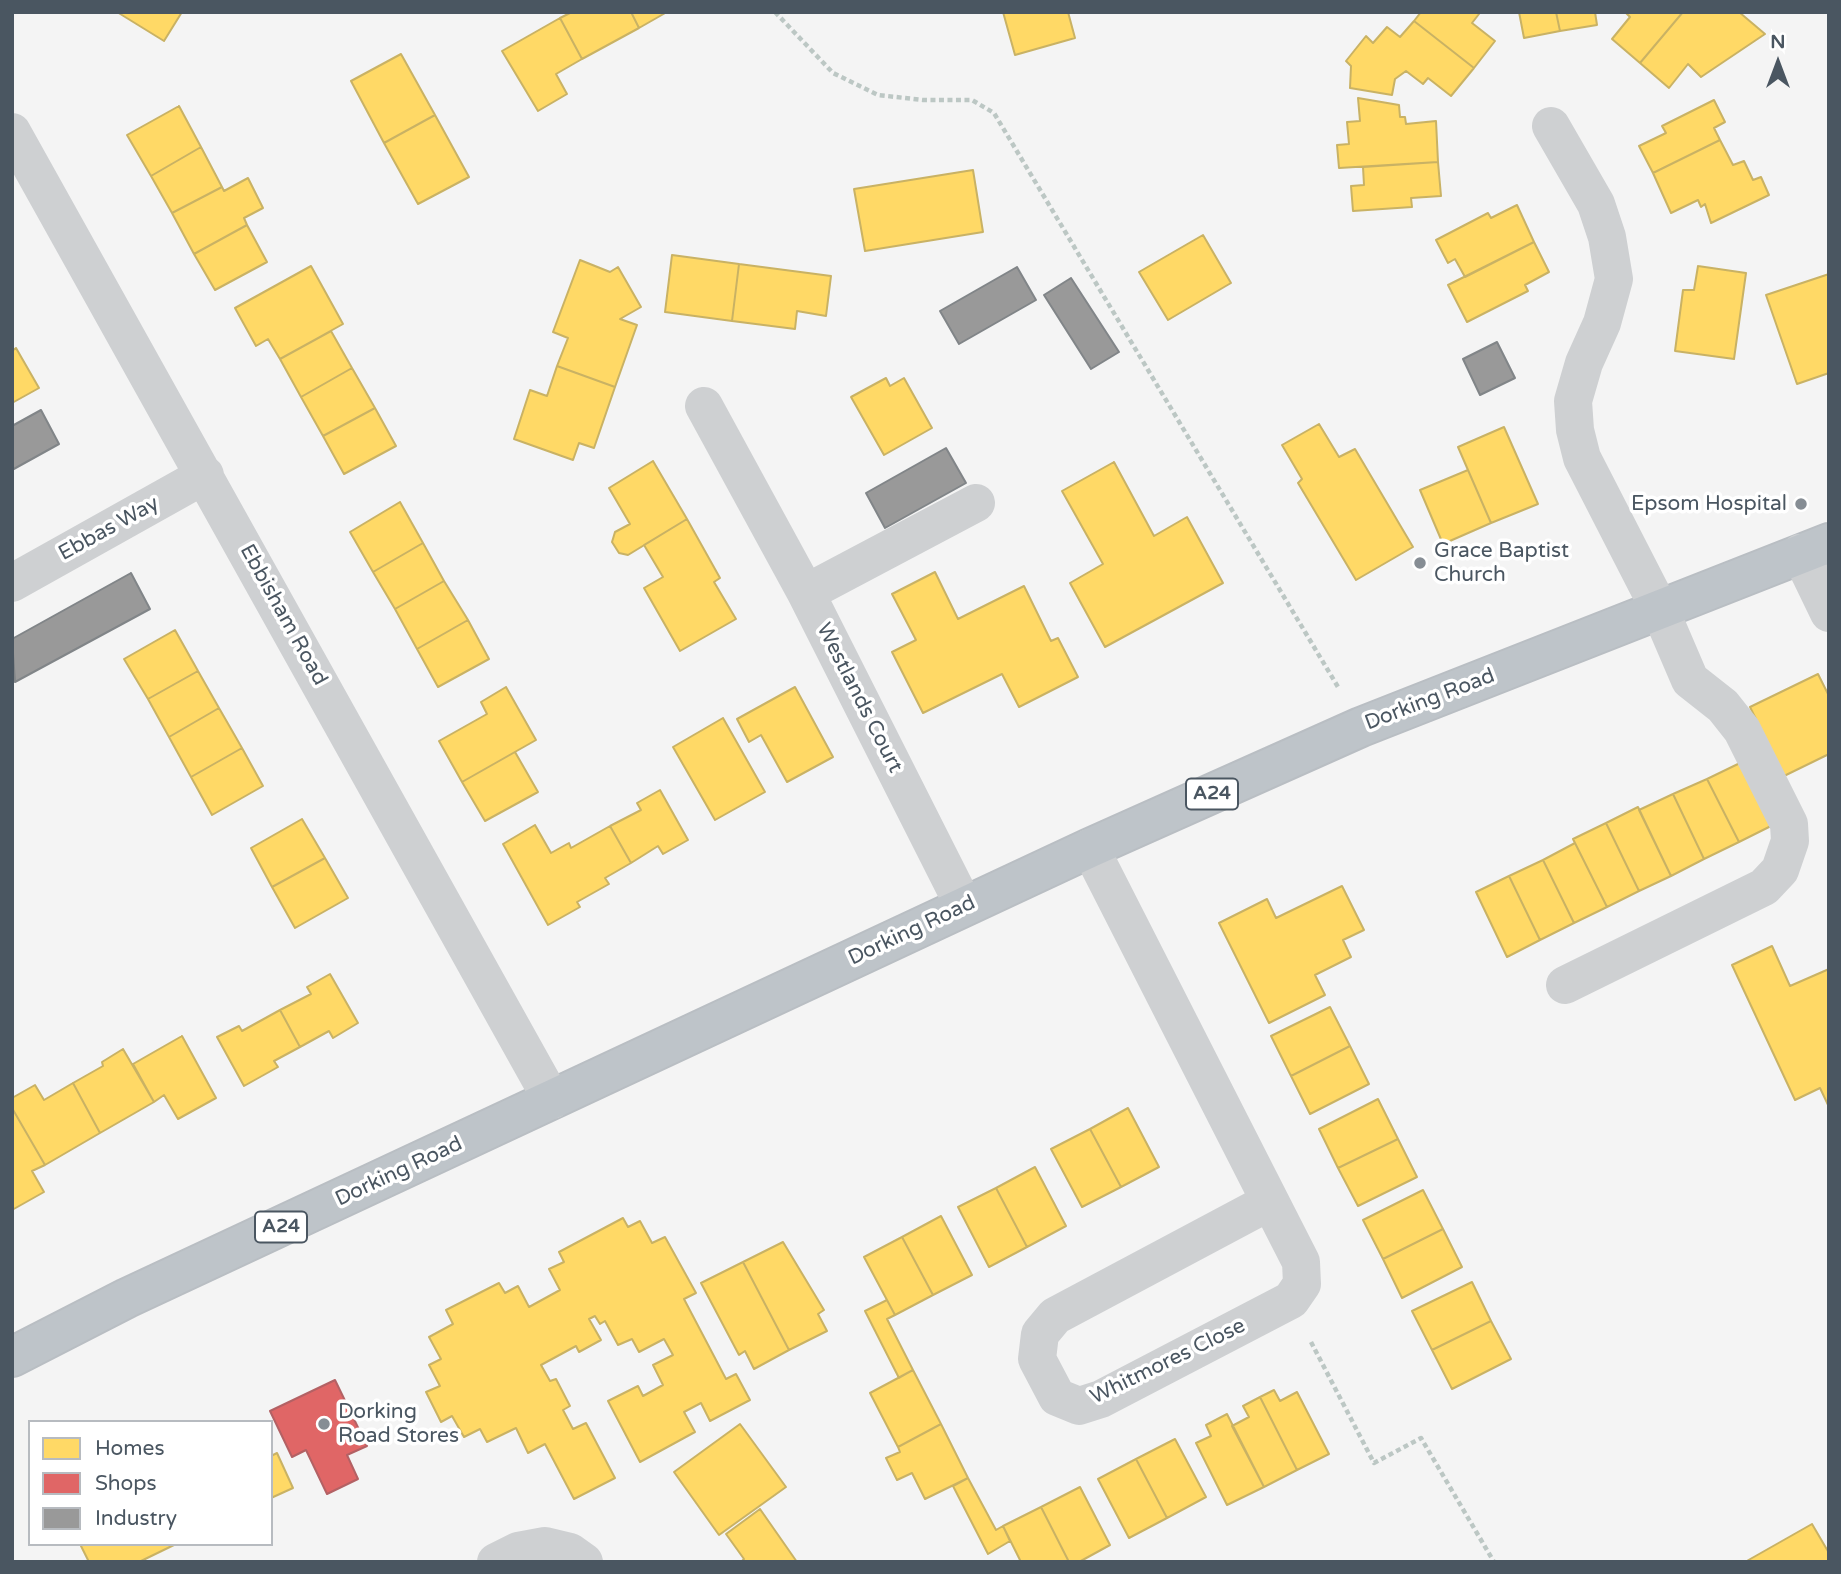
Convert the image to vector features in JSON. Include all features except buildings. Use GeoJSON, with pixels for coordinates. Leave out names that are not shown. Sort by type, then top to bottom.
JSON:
{"type":"FeatureCollection","features":[{"type":"Feature","properties":{"kind":"highway","name":"Dorking Road"},"geometry":{"type":"LineString","coordinates":[[12,1357],[127,1298],[1090,848],[1361,727],[1814,548]]}},
{"type":"Feature","properties":{"kind":"street"},"geometry":{"type":"LineString","coordinates":[[1551,125],[1596,204],[1607,237],[1614,279],[1602,323],[1584,363],[1573,401],[1575,430],[1582,458],[1660,610],[1690,680],[1723,706],[1742,730],[1789,824],[1790,841],[1780,870],[1764,887],[1565,985]]}},
{"type":"Feature","properties":{"kind":"street","name":"Ebbisham Road"},"geometry":{"type":"LineString","coordinates":[[12,132],[552,1100]]}},
{"type":"Feature","properties":{"kind":"street","name":"Westlands Court"},"geometry":{"type":"LineString","coordinates":[[704,406],[806,593],[964,906]]}},
{"type":"Feature","properties":{"kind":"street","name":"Ebbas Way"},"geometry":{"type":"LineString","coordinates":[[12,583],[205,475]]}},
{"type":"Feature","properties":{"kind":"street"},"geometry":{"type":"LineString","coordinates":[[806,593],[976,503]]}},
{"type":"Feature","properties":{"kind":"street"},"geometry":{"type":"LineString","coordinates":[[1814,548],[1829,613]]}},
{"type":"Feature","properties":{"kind":"street"},"geometry":{"type":"LineString","coordinates":[[1090,848],[1301,1262],[1302,1284],[1291,1300]]}},
{"type":"Feature","properties":{"kind":"street","name":"Whitmores Close"},"geometry":{"type":"LineString","coordinates":[[1269,1202],[1055,1316],[1040,1334],[1037,1359],[1057,1397],[1079,1406],[1101,1399],[1291,1300]]}},
{"type":"Feature","properties":{"kind":"street"},"geometry":{"type":"LineString","coordinates":[[496,1562],[518,1551],[545,1546],[570,1552],[584,1562]]}},
{"type":"Feature","properties":{"kind":"path"},"geometry":{"type":"LineString","coordinates":[[775,12],[833,73],[878,94],[923,100],[972,100],[994,113],[1361,727]]}},
{"type":"Feature","properties":{"kind":"path"},"geometry":{"type":"LineString","coordinates":[[1291,1300],[1374,1463],[1421,1438],[1494,1562]]}},
{"type":"Feature","properties":{"kind":"place","name":"Epsom Hospital"},"geometry":{"type":"Point","coordinates":[1801,504]}},
{"type":"Feature","properties":{"kind":"place","name":"Grace Baptist Church"},"geometry":{"type":"Point","coordinates":[1420,563]}},
{"type":"Feature","properties":{"kind":"place","name":"Dorking Road Stores"},"geometry":{"type":"Point","coordinates":[324,1424]}}]}
